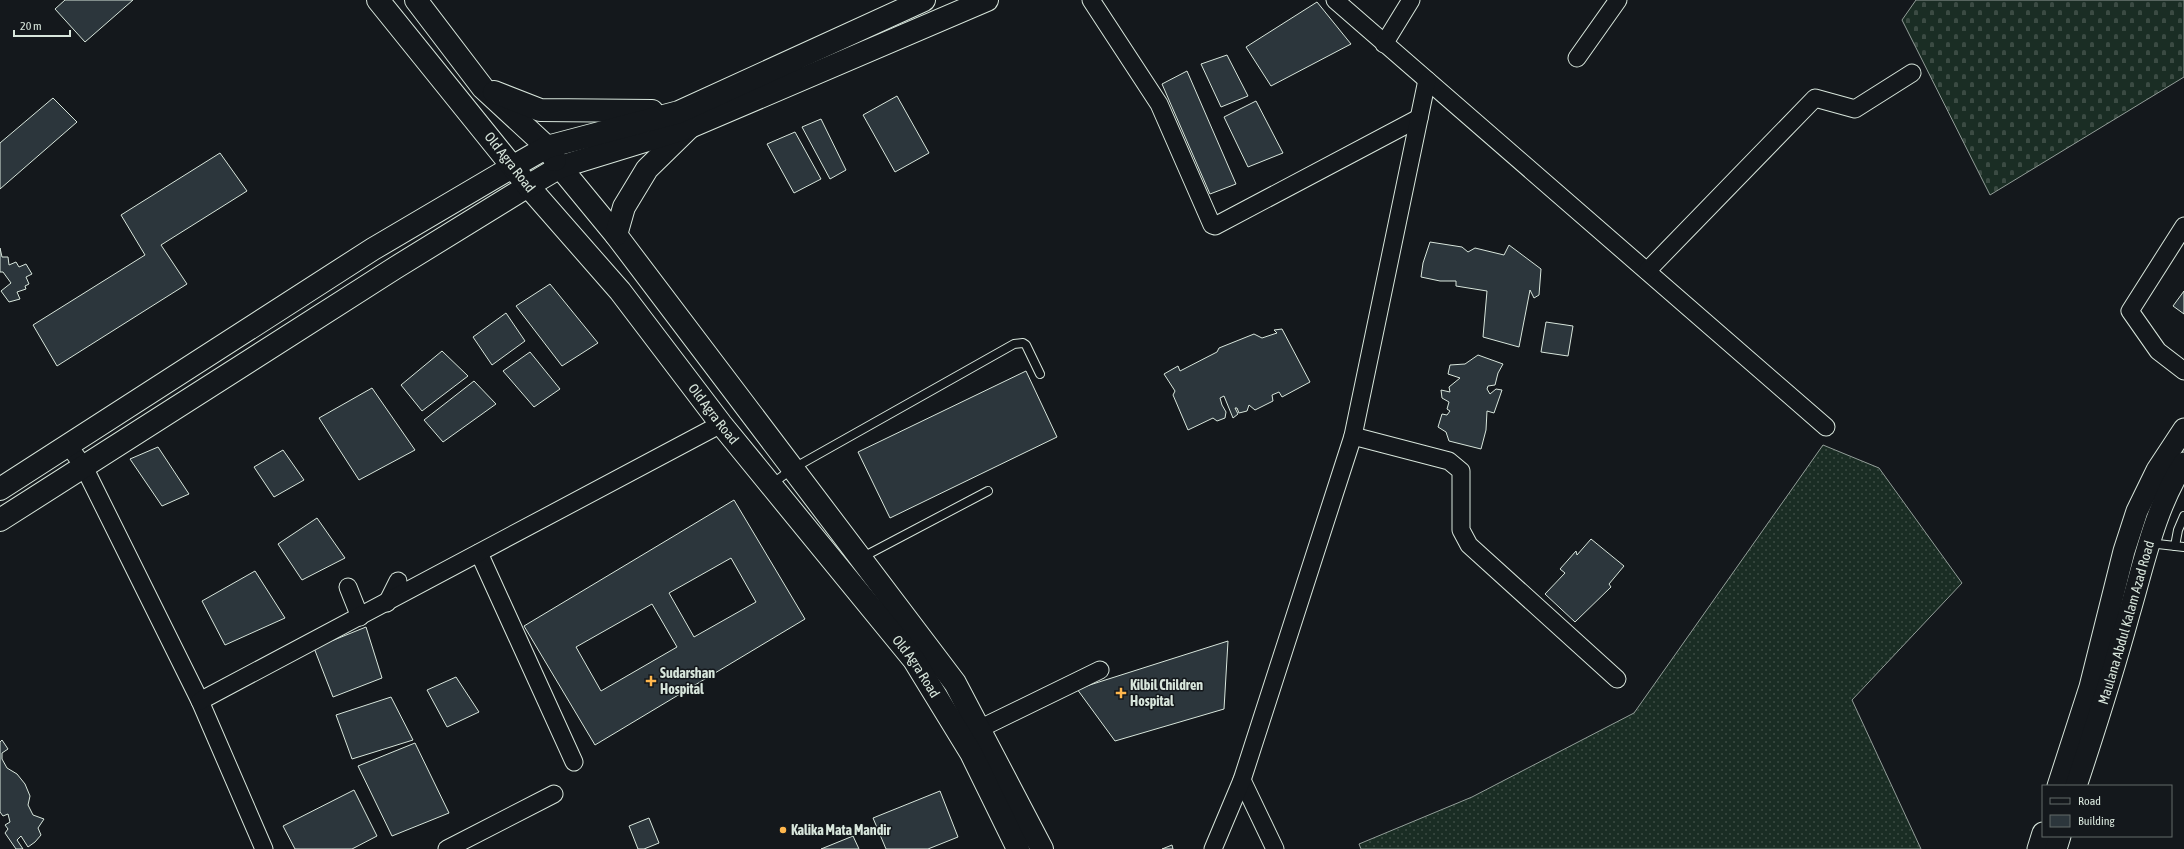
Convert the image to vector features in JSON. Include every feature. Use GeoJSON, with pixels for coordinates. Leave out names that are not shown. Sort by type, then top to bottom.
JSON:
{"type":"FeatureCollection","features":[{"type":"Feature","properties":{"kind":"main road","name":"Old Agra Road"},"geometry":{"type":"LineString","coordinates":[[378,0],[514,166],[528,186],[620,291],[721,424],[772,484],[914,660],[971,753],[1018,849]]}},
{"type":"Feature","properties":{"kind":"main road","name":"Old Agra Road"},"geometry":{"type":"LineString","coordinates":[[416,0],[483,88],[547,147],[560,167],[616,236],[955,683],[1042,849]]}},
{"type":"Feature","properties":{"kind":"main road"},"geometry":{"type":"LineString","coordinates":[[0,489],[373,249],[547,147],[684,119],[924,0]]}},
{"type":"Feature","properties":{"kind":"main road"},"geometry":{"type":"LineString","coordinates":[[0,520],[395,268],[560,167],[987,0]]}},
{"type":"Feature","properties":{"kind":"main road"},"geometry":{"type":"LineString","coordinates":[[483,88],[540,110],[684,119]]}},
{"type":"Feature","properties":{"kind":"main road"},"geometry":{"type":"LineString","coordinates":[[616,236],[624,207],[647,169],[684,119]]}},
{"type":"Feature","properties":{"kind":"street"},"geometry":{"type":"LineString","coordinates":[[1091,0],[1159,104],[1212,225],[1215,226],[1419,118]]}},
{"type":"Feature","properties":{"kind":"street"},"geometry":{"type":"LineString","coordinates":[[1334,0],[1826,427]]}},
{"type":"Feature","properties":{"kind":"street"},"geometry":{"type":"LineString","coordinates":[[1384,44],[1411,0]]}},
{"type":"Feature","properties":{"kind":"street"},"geometry":{"type":"LineString","coordinates":[[1577,58],[1618,0]]}},
{"type":"Feature","properties":{"kind":"street"},"geometry":{"type":"LineString","coordinates":[[1647,271],[1815,98],[1855,109],[1912,73]]}},
{"type":"Feature","properties":{"kind":"street"},"geometry":{"type":"LineString","coordinates":[[1213,849],[1242,780],[1353,436],[1427,80]]}},
{"type":"Feature","properties":{"kind":"street"},"geometry":{"type":"LineString","coordinates":[[2184,226],[2130,311],[2158,351],[2184,371]]}},
{"type":"Feature","properties":{"kind":"street"},"geometry":{"type":"LineString","coordinates":[[200,702],[721,424]]}},
{"type":"Feature","properties":{"kind":"street"},"geometry":{"type":"LineString","coordinates":[[2058,785],[2106,663],[2124,551],[2137,511],[2157,470],[2184,429]]}},
{"type":"Feature","properties":{"kind":"street"},"geometry":{"type":"LineString","coordinates":[[1353,436],[1449,461],[1456,465],[1461,470],[1461,530],[1469,545],[1617,679]]}},
{"type":"Feature","properties":{"kind":"street"},"geometry":{"type":"LineString","coordinates":[[68,445],[84,467],[200,702],[264,849]]}},
{"type":"Feature","properties":{"kind":"street","name":"Maulana Abdul Kalam Azad Road"},"geometry":{"type":"LineString","coordinates":[[2076,785],[2106,663],[2150,543],[2155,522],[2175,477],[2184,463]]}},
{"type":"Feature","properties":{"kind":"street"},"geometry":{"type":"LineString","coordinates":[[479,553],[574,762]]}},
{"type":"Feature","properties":{"kind":"street"},"geometry":{"type":"LineString","coordinates":[[386,603],[398,581]]}},
{"type":"Feature","properties":{"kind":"street"},"geometry":{"type":"LineString","coordinates":[[348,587],[360,617]]}},
{"type":"Feature","properties":{"kind":"street"},"geometry":{"type":"LineString","coordinates":[[979,729],[1100,670]]}},
{"type":"Feature","properties":{"kind":"street"},"geometry":{"type":"LineString","coordinates":[[1242,780],[1275,849]]}},
{"type":"Feature","properties":{"kind":"street"},"geometry":{"type":"LineString","coordinates":[[447,849],[554,794]]}},
{"type":"Feature","properties":{"kind":"street"},"geometry":{"type":"LineString","coordinates":[[2038,849],[2042,836]]}},
{"type":"Feature","properties":{"kind":"street"},"geometry":{"type":"LineString","coordinates":[[2056,849],[2060,837]]}},
{"type":"Feature","properties":{"kind":"lane"},"geometry":{"type":"LineString","coordinates":[[772,484],[792,469],[1014,344],[1022,343],[1026,345],[1040,374]]}},
{"type":"Feature","properties":{"kind":"lane"},"geometry":{"type":"LineString","coordinates":[[860,559],[988,491]]}},
{"type":"Feature","properties":{"kind":"lane"},"geometry":{"type":"LineString","coordinates":[[2150,543],[2180,546],[2178,530],[2184,516]]}},
{"type":"Feature","properties":{"kind":"green space"},"geometry":{"type":"Polygon","coordinates":[[[1916,0],[2184,0],[2184,77],[1990,195],[1902,20],[1916,0]]]}},
{"type":"Feature","properties":{"kind":"green space"},"geometry":{"type":"Polygon","coordinates":[[[1823,445],[1879,468],[1962,583],[1852,700],[1921,849],[1361,849],[1359,844],[1472,797],[1634,713],[1823,445]]]}},
{"type":"Feature","properties":{"kind":"building"},"geometry":{"type":"Polygon","coordinates":[[[65,0],[133,0],[85,42],[55,9],[65,0]]]}},
{"type":"Feature","properties":{"kind":"building"},"geometry":{"type":"Polygon","coordinates":[[[1317,2],[1351,44],[1271,86],[1246,47],[1317,2]]]}},
{"type":"Feature","properties":{"kind":"building"},"geometry":{"type":"Polygon","coordinates":[[[1227,55],[1248,96],[1221,107],[1201,64],[1227,55]]]}},
{"type":"Feature","properties":{"kind":"building"},"geometry":{"type":"Polygon","coordinates":[[[1187,71],[1236,184],[1210,194],[1162,84],[1187,71]]]}},
{"type":"Feature","properties":{"kind":"building"},"geometry":{"type":"Polygon","coordinates":[[[897,96],[929,153],[895,172],[863,115],[897,96]]]}},
{"type":"Feature","properties":{"kind":"building"},"geometry":{"type":"Polygon","coordinates":[[[53,98],[77,122],[0,189],[0,143],[53,98]]]}},
{"type":"Feature","properties":{"kind":"building"},"geometry":{"type":"Polygon","coordinates":[[[1256,101],[1283,153],[1248,167],[1224,117],[1256,101]]]}},
{"type":"Feature","properties":{"kind":"building"},"geometry":{"type":"Polygon","coordinates":[[[821,119],[846,170],[830,179],[802,127],[821,119]]]}},
{"type":"Feature","properties":{"kind":"building"},"geometry":{"type":"Polygon","coordinates":[[[795,132],[821,179],[794,193],[767,144],[795,132]]]}},
{"type":"Feature","properties":{"kind":"building"},"geometry":{"type":"Polygon","coordinates":[[[220,153],[247,191],[161,245],[187,284],[57,366],[33,325],[145,255],[121,215],[220,153]]]}},
{"type":"Feature","properties":{"kind":"building"},"geometry":{"type":"Polygon","coordinates":[[[1430,242],[1462,247],[1468,252],[1475,248],[1504,255],[1509,245],[1541,269],[1539,295],[1534,298],[1530,290],[1519,347],[1483,337],[1487,291],[1456,286],[1456,281],[1440,281],[1421,277],[1423,263],[1430,242]]]}},
{"type":"Feature","properties":{"kind":"building"},"geometry":{"type":"Polygon","coordinates":[[[0,248],[2,257],[8,257],[9,265],[16,262],[19,267],[26,264],[32,274],[26,277],[29,284],[25,286],[26,289],[17,292],[20,299],[9,302],[1,291],[11,283],[3,272],[0,272],[0,248]]]}},
{"type":"Feature","properties":{"kind":"building"},"geometry":{"type":"Polygon","coordinates":[[[550,284],[598,343],[562,366],[516,306],[550,284]]]}},
{"type":"Feature","properties":{"kind":"building"},"geometry":{"type":"Polygon","coordinates":[[[2184,291],[2184,314],[2173,306],[2184,291]]]}},
{"type":"Feature","properties":{"kind":"building"},"geometry":{"type":"Polygon","coordinates":[[[506,313],[525,341],[492,365],[473,337],[506,313]]]}},
{"type":"Feature","properties":{"kind":"building"},"geometry":{"type":"Polygon","coordinates":[[[1546,322],[1573,326],[1568,356],[1541,352],[1546,322]]]}},
{"type":"Feature","properties":{"kind":"building"},"geometry":{"type":"Polygon","coordinates":[[[1282,329],[1310,382],[1282,397],[1279,392],[1272,395],[1273,401],[1255,410],[1249,405],[1247,411],[1239,413],[1237,408],[1235,408],[1238,414],[1233,418],[1224,396],[1220,398],[1226,412],[1225,418],[1217,421],[1213,418],[1188,430],[1173,395],[1175,391],[1164,374],[1178,366],[1180,371],[1217,352],[1219,348],[1254,334],[1262,338],[1277,333],[1274,330],[1282,329]]]}},
{"type":"Feature","properties":{"kind":"building"},"geometry":{"type":"Polygon","coordinates":[[[442,351],[468,376],[422,411],[401,385],[442,351]]]}},
{"type":"Feature","properties":{"kind":"building"},"geometry":{"type":"Polygon","coordinates":[[[530,352],[560,389],[534,407],[503,371],[530,352]]]}},
{"type":"Feature","properties":{"kind":"building"},"geometry":{"type":"Polygon","coordinates":[[[1478,355],[1503,364],[1498,373],[1495,385],[1488,386],[1487,389],[1490,394],[1496,389],[1502,390],[1494,413],[1487,411],[1486,430],[1481,449],[1449,441],[1446,432],[1438,427],[1442,414],[1447,415],[1450,411],[1447,409],[1449,402],[1442,398],[1441,390],[1450,392],[1449,387],[1460,378],[1448,374],[1450,365],[1465,364],[1478,355]]]}},
{"type":"Feature","properties":{"kind":"building"},"geometry":{"type":"Polygon","coordinates":[[[1026,371],[1057,437],[890,518],[858,452],[1026,371]]]}},
{"type":"Feature","properties":{"kind":"building"},"geometry":{"type":"Polygon","coordinates":[[[474,381],[496,404],[443,442],[424,420],[474,381]]]}},
{"type":"Feature","properties":{"kind":"building"},"geometry":{"type":"Polygon","coordinates":[[[372,388],[415,450],[359,480],[319,418],[372,388]]]}},
{"type":"Feature","properties":{"kind":"building"},"geometry":{"type":"Polygon","coordinates":[[[158,447],[189,494],[162,506],[130,459],[158,447]]]}},
{"type":"Feature","properties":{"kind":"building"},"geometry":{"type":"Polygon","coordinates":[[[283,450],[304,480],[274,497],[254,467],[283,450]]]}},
{"type":"Feature","properties":{"kind":"building"},"geometry":{"type":"Polygon","coordinates":[[[734,500],[805,619],[595,745],[524,626],[734,500]],[[731,558],[669,593],[694,637],[756,602],[731,558]],[[652,604],[576,647],[601,691],[677,647],[652,604]]]}},
{"type":"Feature","properties":{"kind":"building"},"geometry":{"type":"Polygon","coordinates":[[[317,518],[345,558],[302,580],[278,544],[317,518]]]}},
{"type":"Feature","properties":{"kind":"building"},"geometry":{"type":"Polygon","coordinates":[[[1591,539],[1624,566],[1609,584],[1611,587],[1575,622],[1545,594],[1565,573],[1560,569],[1576,551],[1577,555],[1591,539]]]}},
{"type":"Feature","properties":{"kind":"building"},"geometry":{"type":"Polygon","coordinates":[[[255,571],[285,618],[225,645],[202,601],[255,571]]]}},
{"type":"Feature","properties":{"kind":"building"},"geometry":{"type":"Polygon","coordinates":[[[366,627],[382,678],[333,697],[314,648],[366,627]]]}},
{"type":"Feature","properties":{"kind":"building"},"geometry":{"type":"Polygon","coordinates":[[[1228,641],[1224,709],[1115,741],[1077,689],[1228,641]]]}},
{"type":"Feature","properties":{"kind":"building"},"geometry":{"type":"Polygon","coordinates":[[[456,677],[479,712],[447,727],[427,690],[456,677]]]}},
{"type":"Feature","properties":{"kind":"building"},"geometry":{"type":"Polygon","coordinates":[[[391,697],[413,740],[352,759],[336,715],[391,697]]]}},
{"type":"Feature","properties":{"kind":"building"},"geometry":{"type":"Polygon","coordinates":[[[2,740],[8,749],[2,753],[2,759],[7,768],[17,774],[25,784],[30,796],[28,805],[33,815],[44,819],[38,828],[41,835],[35,842],[28,847],[21,836],[17,840],[23,849],[16,849],[5,833],[8,829],[5,825],[10,822],[8,814],[3,816],[0,812],[0,742],[2,740]]]}},
{"type":"Feature","properties":{"kind":"building"},"geometry":{"type":"Polygon","coordinates":[[[415,743],[449,813],[392,836],[358,766],[415,743]]]}},
{"type":"Feature","properties":{"kind":"building"},"geometry":{"type":"Polygon","coordinates":[[[354,790],[377,836],[352,849],[295,849],[283,826],[354,790]]]}},
{"type":"Feature","properties":{"kind":"building"},"geometry":{"type":"Polygon","coordinates":[[[940,791],[958,837],[928,849],[886,849],[873,818],[940,791]]]}},
{"type":"Feature","properties":{"kind":"building"},"geometry":{"type":"Polygon","coordinates":[[[649,818],[659,843],[644,849],[638,849],[629,826],[649,818]]]}},
{"type":"Feature","properties":{"kind":"building"},"geometry":{"type":"Polygon","coordinates":[[[853,836],[859,849],[821,849],[853,836]]]}},
{"type":"Feature","properties":{"kind":"building"},"geometry":{"type":"Polygon","coordinates":[[[1172,845],[1173,849],[1162,849],[1172,845]]]}},
{"type":"Feature","properties":{"kind":"place","name":"Sudarshan Hospital"},"geometry":{"type":"Point","coordinates":[651,681]}},
{"type":"Feature","properties":{"kind":"place","name":"Kilbil Children Hospital"},"geometry":{"type":"Point","coordinates":[1121,693]}},
{"type":"Feature","properties":{"kind":"place","name":"Kalika Mata Mandir"},"geometry":{"type":"Point","coordinates":[783,830]}}]}
